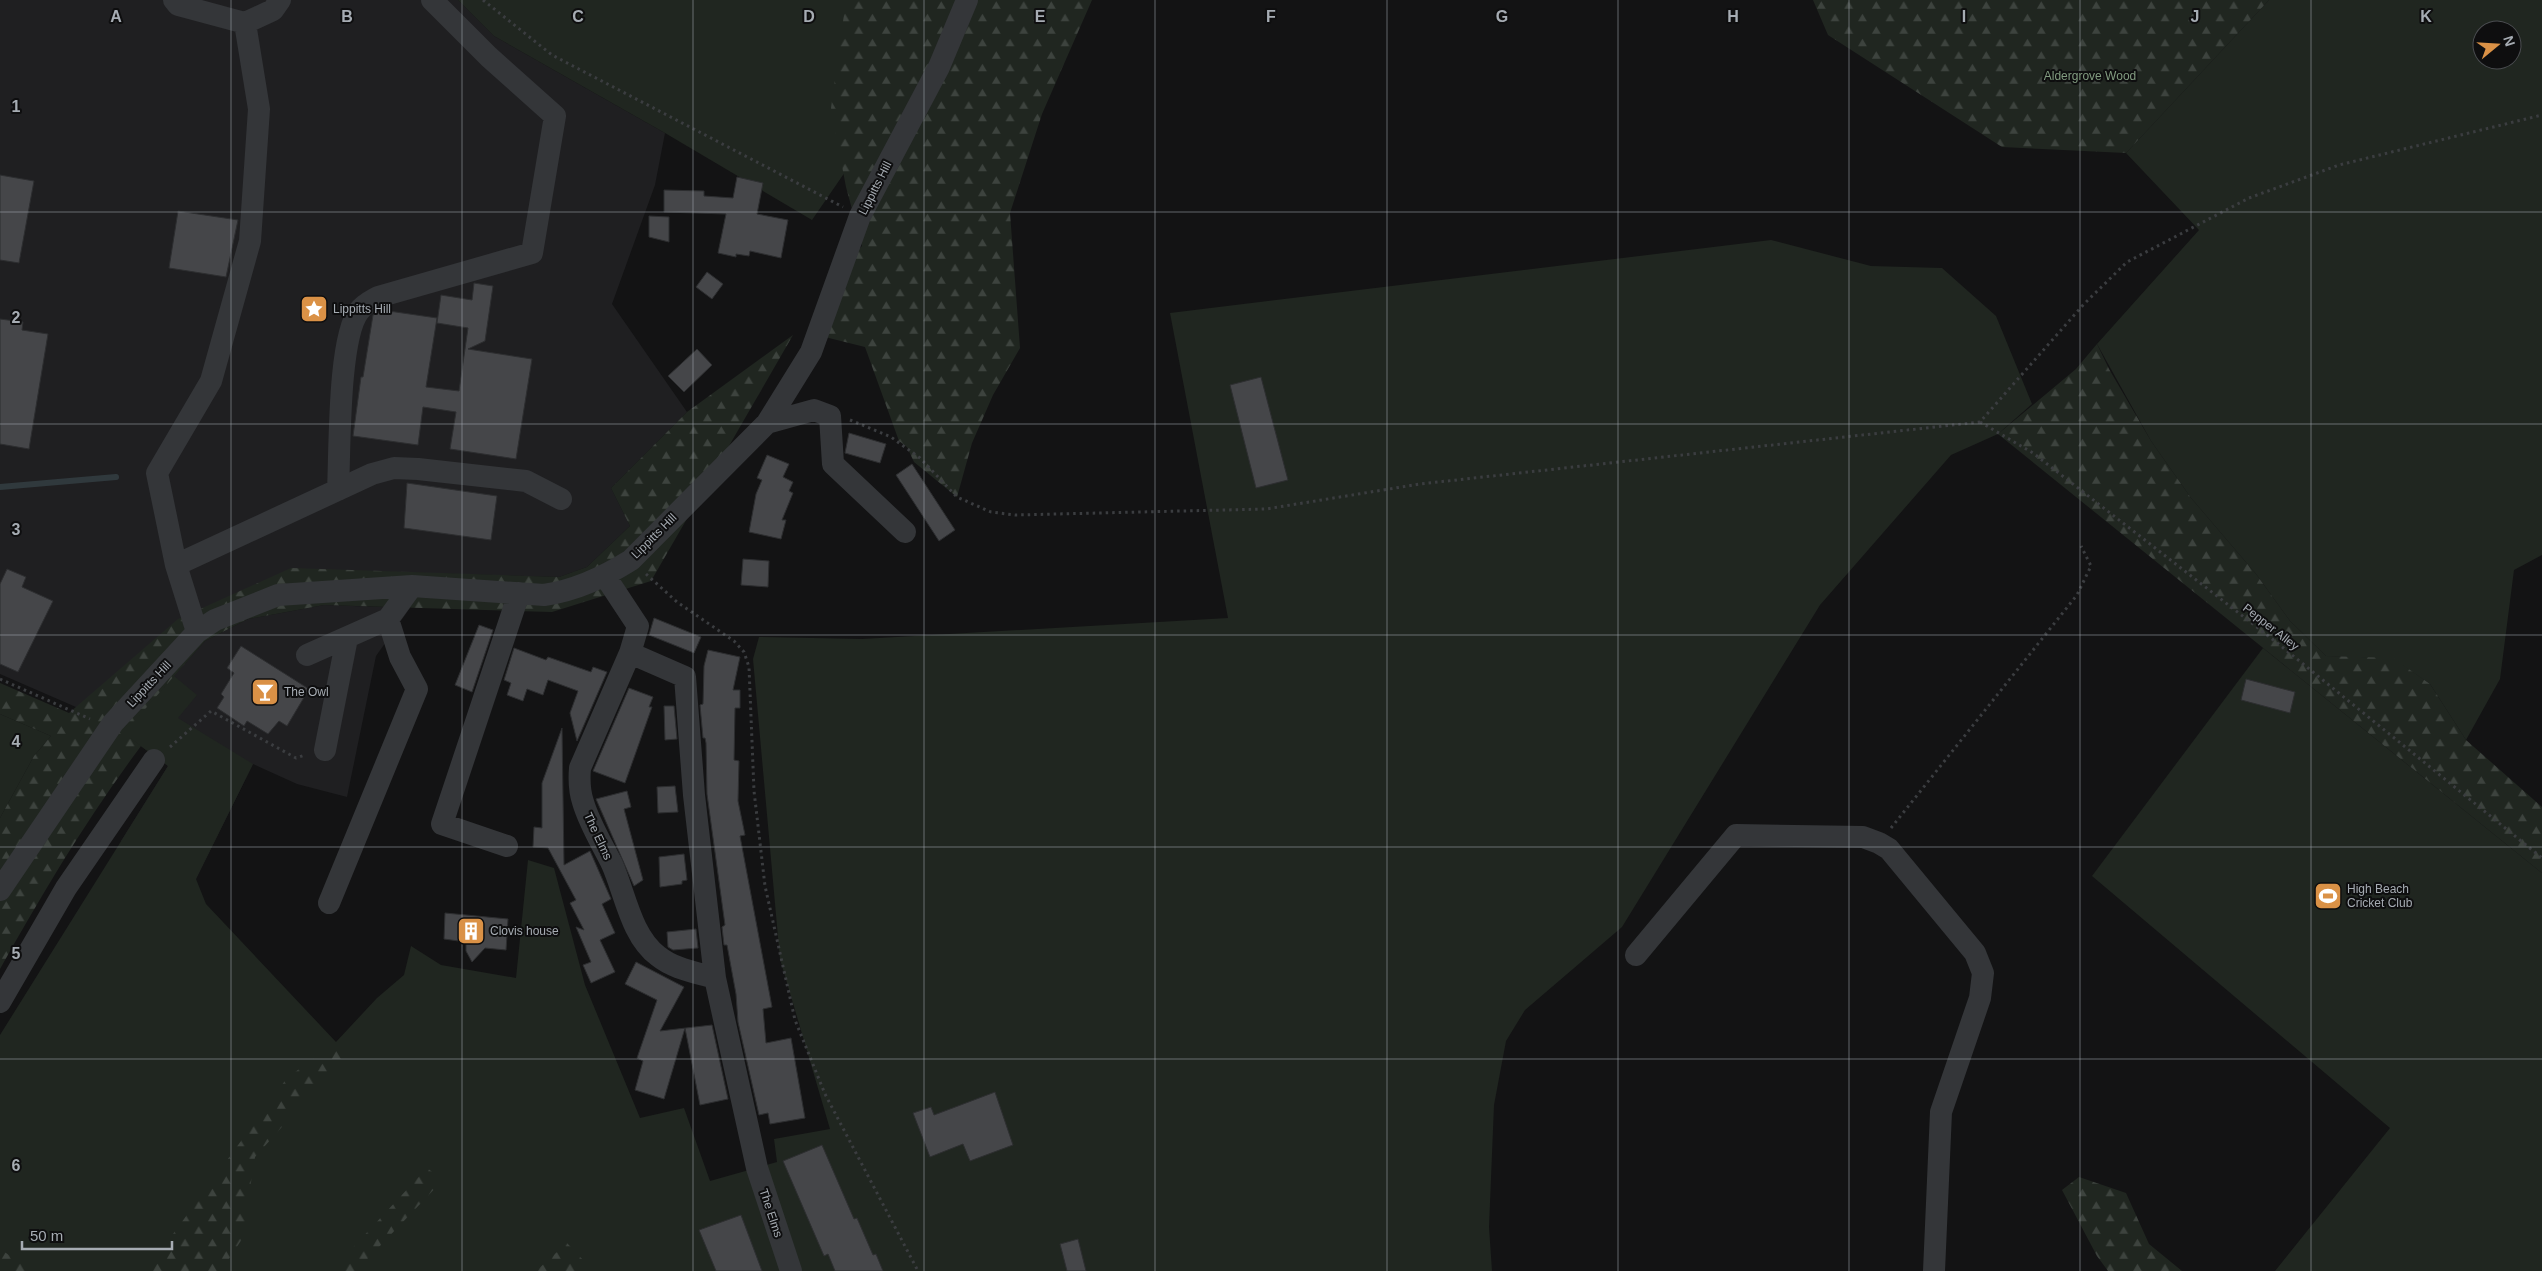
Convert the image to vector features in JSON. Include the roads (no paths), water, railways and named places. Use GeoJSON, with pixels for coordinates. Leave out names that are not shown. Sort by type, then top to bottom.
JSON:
{"type":"FeatureCollection","features":[{"type":"Feature","properties":{"kind":"street"},"geometry":{"type":"LineString","coordinates":[[174,0],[178,5],[245,23],[273,10],[280,0]]}},
{"type":"Feature","properties":{"kind":"street"},"geometry":{"type":"LineString","coordinates":[[338,490],[344,365],[350,333],[359,311],[378,297],[532,253],[555,116],[489,57],[432,0]]}},
{"type":"Feature","properties":{"kind":"street","name":"Lippitts Hill"},"geometry":{"type":"LineString","coordinates":[[0,890],[113,723],[197,632],[215,620],[278,595],[412,586],[544,595],[566,592],[604,576],[631,560],[767,422],[811,352],[860,216],[939,66],[967,0]]}},
{"type":"Feature","properties":{"kind":"street"},"geometry":{"type":"LineString","coordinates":[[197,632],[176,565],[157,474],[211,381],[250,241],[260,109],[245,23]]}},
{"type":"Feature","properties":{"kind":"street"},"geometry":{"type":"LineString","coordinates":[[767,422],[814,410],[830,416],[833,464],[905,532]]}},
{"type":"Feature","properties":{"kind":"street"},"geometry":{"type":"LineString","coordinates":[[176,565],[372,474],[394,468],[526,481],[561,500]]}},
{"type":"Feature","properties":{"kind":"street","name":"The Elms"},"geometry":{"type":"LineString","coordinates":[[604,576],[638,626],[630,653],[580,768],[578,786],[583,804],[613,867],[639,933],[648,947],[658,956],[678,968],[715,978]]}},
{"type":"Feature","properties":{"kind":"street"},"geometry":{"type":"LineString","coordinates":[[307,655],[388,619],[412,586]]}},
{"type":"Feature","properties":{"kind":"street"},"geometry":{"type":"LineString","coordinates":[[507,846],[442,824],[519,593]]}},
{"type":"Feature","properties":{"kind":"street"},"geometry":{"type":"LineString","coordinates":[[329,902],[418,689],[400,657],[388,619]]}},
{"type":"Feature","properties":{"kind":"street"},"geometry":{"type":"LineString","coordinates":[[325,750],[347,638]]}},
{"type":"Feature","properties":{"kind":"street","name":"The Elms"},"geometry":{"type":"LineString","coordinates":[[630,653],[685,677],[694,795],[715,978],[757,1168],[791,1271]]}},
{"type":"Feature","properties":{"kind":"street"},"geometry":{"type":"LineString","coordinates":[[0,1002],[66,888],[154,760]]}},
{"type":"Feature","properties":{"kind":"street"},"geometry":{"type":"LineString","coordinates":[[1636,955],[1736,835],[1863,837],[1879,842],[1889,848],[1974,953],[1983,973],[1980,998],[1941,1112],[1934,1271]]}},
{"type":"Feature","properties":{"kind":"waterway"},"geometry":{"type":"LineString","coordinates":[[0,487],[116,477]]}},
{"type":"Feature","properties":{"kind":"place","name":"Lippitts Hill"},"geometry":{"type":"Point","coordinates":[314,309]}},
{"type":"Feature","properties":{"kind":"place","name":"The Owl"},"geometry":{"type":"Point","coordinates":[265,692]}},
{"type":"Feature","properties":{"kind":"place","name":"High Beach Cricket Club"},"geometry":{"type":"Point","coordinates":[2328,896]}},
{"type":"Feature","properties":{"kind":"place","name":"Clovis house"},"geometry":{"type":"Point","coordinates":[471,931]}},
{"type":"Feature","properties":{"kind":"park label","name":"Aldergrove Wood"},"geometry":{"type":"Point","coordinates":[2090,76]}}]}
